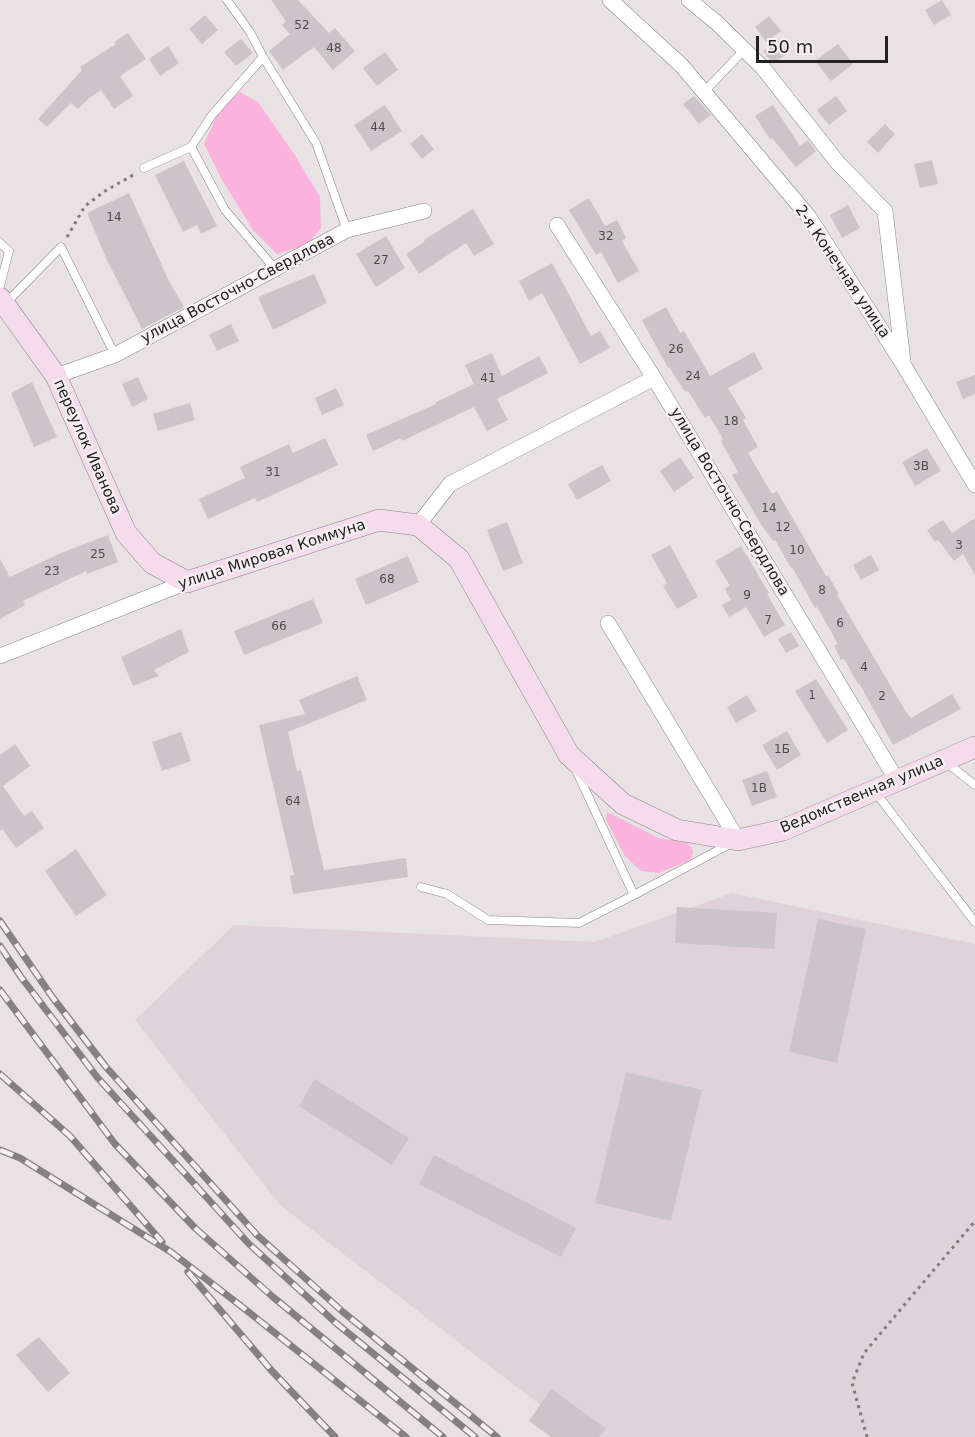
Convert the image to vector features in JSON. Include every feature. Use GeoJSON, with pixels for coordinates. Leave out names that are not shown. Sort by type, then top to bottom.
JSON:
{"type":"FeatureCollection","features":[{"type":"Feature","properties":{"kind":"main road","name":"переулок Иванова"},"geometry":{"type":"LineString","coordinates":[[2,296],[56,376],[126,533],[152,563],[187,582]]}},
{"type":"Feature","properties":{"kind":"main road","name":"улица Мировая Коммуна"},"geometry":{"type":"LineString","coordinates":[[187,582],[379,520],[418,525]]}},
{"type":"Feature","properties":{"kind":"main road","name":"Ведомственная улица"},"geometry":{"type":"LineString","coordinates":[[418,525],[459,559],[569,755],[623,804],[677,830],[738,840],[783,830],[975,747]]}},
{"type":"Feature","properties":{"kind":"street","name":"2-я Конечная улица"},"geometry":{"type":"LineString","coordinates":[[610,0],[682,66],[809,217],[903,364],[975,485]]}},
{"type":"Feature","properties":{"kind":"street"},"geometry":{"type":"LineString","coordinates":[[689,0],[763,68],[838,163],[885,211],[903,364]]}},
{"type":"Feature","properties":{"kind":"street","name":"улица Восточно-Свердлова"},"geometry":{"type":"LineString","coordinates":[[56,376],[115,355],[347,230],[424,211]]}},
{"type":"Feature","properties":{"kind":"street","name":"улица Восточно-Свердлова"},"geometry":{"type":"LineString","coordinates":[[557,225],[654,378],[898,782]]}},
{"type":"Feature","properties":{"kind":"street"},"geometry":{"type":"LineString","coordinates":[[418,525],[450,484],[654,378]]}},
{"type":"Feature","properties":{"kind":"street","name":"улица Мировая Коммуна"},"geometry":{"type":"LineString","coordinates":[[0,656],[187,582]]}},
{"type":"Feature","properties":{"kind":"street"},"geometry":{"type":"LineString","coordinates":[[608,623],[738,840]]}},
{"type":"Feature","properties":{"kind":"lane"},"geometry":{"type":"LineString","coordinates":[[227,0],[250,32],[316,143],[347,230]]}},
{"type":"Feature","properties":{"kind":"lane"},"geometry":{"type":"LineString","coordinates":[[704,92],[744,50]]}},
{"type":"Feature","properties":{"kind":"lane"},"geometry":{"type":"LineString","coordinates":[[144,168],[191,147],[212,115],[263,57]]}},
{"type":"Feature","properties":{"kind":"lane"},"geometry":{"type":"LineString","coordinates":[[191,147],[225,210],[276,270]]}},
{"type":"Feature","properties":{"kind":"lane"},"geometry":{"type":"LineString","coordinates":[[0,243],[9,251],[2,296]]}},
{"type":"Feature","properties":{"kind":"lane"},"geometry":{"type":"LineString","coordinates":[[2,296],[61,247],[115,355]]}},
{"type":"Feature","properties":{"kind":"lane"},"geometry":{"type":"LineString","coordinates":[[569,755],[634,895]]}},
{"type":"Feature","properties":{"kind":"lane"},"geometry":{"type":"LineString","coordinates":[[945,761],[975,785]]}},
{"type":"Feature","properties":{"kind":"lane"},"geometry":{"type":"LineString","coordinates":[[875,792],[975,922]]}},
{"type":"Feature","properties":{"kind":"lane"},"geometry":{"type":"LineString","coordinates":[[420,887],[447,894],[488,920],[579,923],[738,840]]}},
{"type":"Feature","properties":{"kind":"path"},"geometry":{"type":"LineString","coordinates":[[61,247],[85,206],[144,168]]}},
{"type":"Feature","properties":{"kind":"path"},"geometry":{"type":"LineString","coordinates":[[867,1437],[852,1383],[864,1353],[975,1221]]}},
{"type":"Feature","properties":{"kind":"shaded area"},"geometry":{"type":"Polygon","coordinates":[[[240,92],[258,102],[320,197],[321,228],[307,245],[277,254],[253,230],[221,178],[204,144],[220,108],[240,92]]]}},
{"type":"Feature","properties":{"kind":"shaded area"},"geometry":{"type":"Polygon","coordinates":[[[607,812],[659,838],[687,843],[693,853],[690,860],[659,873],[641,871],[625,856],[606,820],[607,812]]]}},
{"type":"Feature","properties":{"kind":"shaded area"},"geometry":{"type":"Polygon","coordinates":[[[732,893],[975,944],[975,1437],[582,1437],[281,1206],[135,1020],[234,925],[595,942],[732,893]]]}},
{"type":"Feature","properties":{"kind":"building"},"geometry":{"type":"Polygon","coordinates":[[[271,0],[298,0],[329,33],[335,28],[355,51],[333,70],[314,47],[283,70],[269,51],[290,34],[282,25],[286,21],[271,0]]]}},
{"type":"Feature","properties":{"kind":"building"},"geometry":{"type":"Polygon","coordinates":[[[942,0],[951,15],[934,25],[925,10],[942,0]]]}},
{"type":"Feature","properties":{"kind":"building"},"geometry":{"type":"Polygon","coordinates":[[[205,15],[218,30],[202,44],[189,29],[205,15]]]}},
{"type":"Feature","properties":{"kind":"building"},"geometry":{"type":"Polygon","coordinates":[[[769,16],[781,31],[766,42],[755,27],[769,16]]]}},
{"type":"Feature","properties":{"kind":"building"},"geometry":{"type":"Polygon","coordinates":[[[128,33],[146,59],[120,76],[133,96],[114,109],[101,90],[78,109],[71,103],[47,127],[38,119],[82,70],[80,67],[116,44],[114,42],[128,33]]]}},
{"type":"Feature","properties":{"kind":"building"},"geometry":{"type":"Polygon","coordinates":[[[241,39],[253,53],[236,66],[224,52],[241,39]]]}},
{"type":"Feature","properties":{"kind":"building"},"geometry":{"type":"Polygon","coordinates":[[[779,39],[789,52],[773,64],[763,51],[779,39]]]}},
{"type":"Feature","properties":{"kind":"building"},"geometry":{"type":"Polygon","coordinates":[[[838,44],[853,64],[831,81],[815,61],[838,44]]]}},
{"type":"Feature","properties":{"kind":"building"},"geometry":{"type":"Polygon","coordinates":[[[168,46],[179,63],[160,76],[149,59],[168,46]]]}},
{"type":"Feature","properties":{"kind":"building"},"geometry":{"type":"Polygon","coordinates":[[[385,52],[398,70],[377,86],[363,68],[385,52]]]}},
{"type":"Feature","properties":{"kind":"building"},"geometry":{"type":"Polygon","coordinates":[[[694,96],[711,115],[699,124],[683,104],[694,96]]]}},
{"type":"Feature","properties":{"kind":"building"},"geometry":{"type":"Polygon","coordinates":[[[836,96],[847,111],[829,125],[817,110],[836,96]]]}},
{"type":"Feature","properties":{"kind":"building"},"geometry":{"type":"Polygon","coordinates":[[[385,105],[402,131],[371,151],[354,125],[385,105]]]}},
{"type":"Feature","properties":{"kind":"building"},"geometry":{"type":"Polygon","coordinates":[[[773,105],[800,146],[808,140],[816,151],[796,167],[772,138],[770,139],[755,116],[773,105]]]}},
{"type":"Feature","properties":{"kind":"building"},"geometry":{"type":"Polygon","coordinates":[[[885,124],[895,134],[878,153],[867,142],[885,124]]]}},
{"type":"Feature","properties":{"kind":"building"},"geometry":{"type":"Polygon","coordinates":[[[422,134],[434,149],[422,159],[410,144],[422,134]]]}},
{"type":"Feature","properties":{"kind":"building"},"geometry":{"type":"Polygon","coordinates":[[[932,160],[938,184],[920,188],[914,164],[932,160]]]}},
{"type":"Feature","properties":{"kind":"building"},"geometry":{"type":"Polygon","coordinates":[[[184,161],[217,226],[201,234],[197,225],[183,232],[155,175],[184,161]]]}},
{"type":"Feature","properties":{"kind":"building"},"geometry":{"type":"Polygon","coordinates":[[[129,193],[169,281],[184,307],[142,329],[106,258],[87,213],[129,193]]]}},
{"type":"Feature","properties":{"kind":"building"},"geometry":{"type":"Polygon","coordinates":[[[589,198],[605,226],[617,220],[626,238],[622,241],[639,271],[618,283],[601,252],[596,255],[569,210],[589,198]]]}},
{"type":"Feature","properties":{"kind":"building"},"geometry":{"type":"Polygon","coordinates":[[[848,205],[860,228],[842,238],[830,215],[848,205]]]}},
{"type":"Feature","properties":{"kind":"building"},"geometry":{"type":"Polygon","coordinates":[[[473,209],[494,244],[474,256],[466,243],[419,274],[406,254],[473,209]]]}},
{"type":"Feature","properties":{"kind":"building"},"geometry":{"type":"Polygon","coordinates":[[[386,236],[405,268],[376,287],[356,254],[386,236]]]}},
{"type":"Feature","properties":{"kind":"building"},"geometry":{"type":"Polygon","coordinates":[[[552,263],[591,336],[600,331],[610,348],[580,364],[542,293],[529,301],[519,281],[552,263]]]}},
{"type":"Feature","properties":{"kind":"building"},"geometry":{"type":"Polygon","coordinates":[[[314,274],[327,303],[273,330],[258,297],[314,274]]]}},
{"type":"Feature","properties":{"kind":"building"},"geometry":{"type":"Polygon","coordinates":[[[666,307],[680,333],[684,331],[710,376],[754,352],[763,369],[728,388],[746,418],[743,420],[758,447],[748,453],[772,494],[777,491],[906,712],[911,718],[952,694],[961,709],[893,745],[859,683],[844,659],[841,660],[834,646],[838,644],[817,607],[815,608],[775,540],[773,541],[762,526],[732,475],[738,472],[709,415],[705,418],[688,391],[685,392],[668,368],[642,320],[666,307]]]}},
{"type":"Feature","properties":{"kind":"building"},"geometry":{"type":"Polygon","coordinates":[[[231,324],[239,341],[217,351],[209,335],[231,324]]]}},
{"type":"Feature","properties":{"kind":"building"},"geometry":{"type":"Polygon","coordinates":[[[492,353],[502,376],[539,356],[548,373],[497,399],[508,420],[487,431],[474,407],[402,441],[401,438],[373,451],[366,435],[436,404],[474,384],[465,365],[492,353]]]}},
{"type":"Feature","properties":{"kind":"building"},"geometry":{"type":"Polygon","coordinates":[[[975,375],[975,394],[963,399],[956,382],[975,375]]]}},
{"type":"Feature","properties":{"kind":"building"},"geometry":{"type":"Polygon","coordinates":[[[138,377],[148,399],[132,407],[122,384],[138,377]]]}},
{"type":"Feature","properties":{"kind":"building"},"geometry":{"type":"Polygon","coordinates":[[[32,382],[57,437],[34,447],[11,393],[32,382]]]}},
{"type":"Feature","properties":{"kind":"building"},"geometry":{"type":"Polygon","coordinates":[[[336,388],[344,405],[322,415],[315,398],[336,388]]]}},
{"type":"Feature","properties":{"kind":"building"},"geometry":{"type":"Polygon","coordinates":[[[190,403],[195,420],[158,431],[153,414],[190,403]]]}},
{"type":"Feature","properties":{"kind":"building"},"geometry":{"type":"Polygon","coordinates":[[[325,438],[338,465],[257,502],[255,498],[208,519],[199,499],[245,478],[240,467],[289,444],[293,453],[325,438]]]}},
{"type":"Feature","properties":{"kind":"building"},"geometry":{"type":"Polygon","coordinates":[[[927,448],[941,471],[915,486],[902,462],[927,448]]]}},
{"type":"Feature","properties":{"kind":"building"},"geometry":{"type":"Polygon","coordinates":[[[680,457],[694,478],[674,492],[660,471],[680,457]]]}},
{"type":"Feature","properties":{"kind":"building"},"geometry":{"type":"Polygon","coordinates":[[[602,465],[611,481],[577,500],[568,484],[602,465]]]}},
{"type":"Feature","properties":{"kind":"building"},"geometry":{"type":"Polygon","coordinates":[[[975,518],[975,575],[963,554],[954,561],[938,540],[935,542],[927,530],[943,520],[952,533],[975,518]]]}},
{"type":"Feature","properties":{"kind":"building"},"geometry":{"type":"Polygon","coordinates":[[[507,522],[523,563],[503,571],[487,530],[507,522]]]}},
{"type":"Feature","properties":{"kind":"building"},"geometry":{"type":"Polygon","coordinates":[[[108,535],[118,562],[87,574],[86,571],[23,601],[25,605],[0,619],[0,559],[10,577],[61,553],[108,535]]]}},
{"type":"Feature","properties":{"kind":"building"},"geometry":{"type":"Polygon","coordinates":[[[670,545],[698,597],[677,609],[663,586],[667,583],[651,555],[670,545]]]}},
{"type":"Feature","properties":{"kind":"building"},"geometry":{"type":"Polygon","coordinates":[[[741,546],[785,625],[764,637],[746,607],[729,617],[722,605],[731,600],[725,589],[730,586],[715,561],[741,546]]]}},
{"type":"Feature","properties":{"kind":"building"},"geometry":{"type":"Polygon","coordinates":[[[871,555],[879,570],[861,580],[853,565],[871,555]]]}},
{"type":"Feature","properties":{"kind":"building"},"geometry":{"type":"Polygon","coordinates":[[[408,556],[419,582],[366,605],[355,579],[408,556]]]}},
{"type":"Feature","properties":{"kind":"building"},"geometry":{"type":"Polygon","coordinates":[[[313,599],[323,623],[244,655],[234,631],[313,599]]]}},
{"type":"Feature","properties":{"kind":"building"},"geometry":{"type":"Polygon","coordinates":[[[181,629],[189,652],[154,670],[159,676],[133,686],[121,657],[181,629]]]}},
{"type":"Feature","properties":{"kind":"building"},"geometry":{"type":"Polygon","coordinates":[[[791,632],[799,646],[786,653],[778,639],[791,632]]]}},
{"type":"Feature","properties":{"kind":"building"},"geometry":{"type":"Polygon","coordinates":[[[357,676],[367,700],[288,732],[297,771],[301,770],[324,870],[406,858],[408,877],[293,894],[290,876],[294,875],[259,725],[305,714],[299,700],[357,676]]]}},
{"type":"Feature","properties":{"kind":"building"},"geometry":{"type":"Polygon","coordinates":[[[816,679],[848,730],[827,743],[795,691],[816,679]]]}},
{"type":"Feature","properties":{"kind":"building"},"geometry":{"type":"Polygon","coordinates":[[[747,695],[757,711],[736,723],[727,707],[747,695]]]}},
{"type":"Feature","properties":{"kind":"building"},"geometry":{"type":"Polygon","coordinates":[[[787,731],[801,755],[777,770],[762,745],[787,731]]]}},
{"type":"Feature","properties":{"kind":"building"},"geometry":{"type":"Polygon","coordinates":[[[181,732],[191,761],[162,771],[152,742],[181,732]]]}},
{"type":"Feature","properties":{"kind":"building"},"geometry":{"type":"Polygon","coordinates":[[[15,744],[30,766],[3,786],[24,816],[32,811],[44,828],[16,848],[3,830],[0,830],[0,755],[15,744]]]}},
{"type":"Feature","properties":{"kind":"building"},"geometry":{"type":"Polygon","coordinates":[[[767,771],[777,797],[752,806],[742,780],[767,771]]]}},
{"type":"Feature","properties":{"kind":"building"},"geometry":{"type":"Polygon","coordinates":[[[76,849],[107,895],[76,916],[45,871],[76,849]]]}},
{"type":"Feature","properties":{"kind":"building"},"geometry":{"type":"Polygon","coordinates":[[[677,907],[777,913],[774,949],[675,943],[677,907]]]}},
{"type":"Feature","properties":{"kind":"building"},"geometry":{"type":"Polygon","coordinates":[[[818,919],[866,929],[837,1063],[789,1052],[818,919]]]}},
{"type":"Feature","properties":{"kind":"building"},"geometry":{"type":"Polygon","coordinates":[[[626,1072],[702,1090],[671,1221],[595,1203],[626,1072]]]}},
{"type":"Feature","properties":{"kind":"building"},"geometry":{"type":"Polygon","coordinates":[[[315,1079],[409,1138],[392,1165],[299,1106],[315,1079]]]}},
{"type":"Feature","properties":{"kind":"building"},"geometry":{"type":"Polygon","coordinates":[[[434,1155],[576,1228],[561,1257],[419,1184],[434,1155]]]}},
{"type":"Feature","properties":{"kind":"building"},"geometry":{"type":"Polygon","coordinates":[[[39,1337],[70,1373],[48,1392],[16,1355],[39,1337]]]}},
{"type":"Feature","properties":{"kind":"building"},"geometry":{"type":"Polygon","coordinates":[[[551,1389],[606,1428],[599,1437],[551,1437],[529,1421],[551,1389]]]}},
{"type":"Feature","properties":{"kind":"railway"},"geometry":{"type":"LineString","coordinates":[[0,921],[53,998],[106,1067],[257,1235],[343,1312],[497,1437]]}},
{"type":"Feature","properties":{"kind":"railway"},"geometry":{"type":"LineString","coordinates":[[0,946],[97,1077],[249,1244],[336,1323],[475,1437]]}},
{"type":"Feature","properties":{"kind":"railway"},"geometry":{"type":"LineString","coordinates":[[0,990],[115,1144],[195,1228],[273,1297],[443,1437]]}},
{"type":"Feature","properties":{"kind":"railway"},"geometry":{"type":"LineString","coordinates":[[0,1074],[70,1136],[162,1242]]}},
{"type":"Feature","properties":{"kind":"railway"},"geometry":{"type":"LineString","coordinates":[[0,1150],[20,1158],[171,1252],[406,1437]]}},
{"type":"Feature","properties":{"kind":"railway"},"geometry":{"type":"LineString","coordinates":[[188,1272],[271,1370],[335,1437]]}}]}
